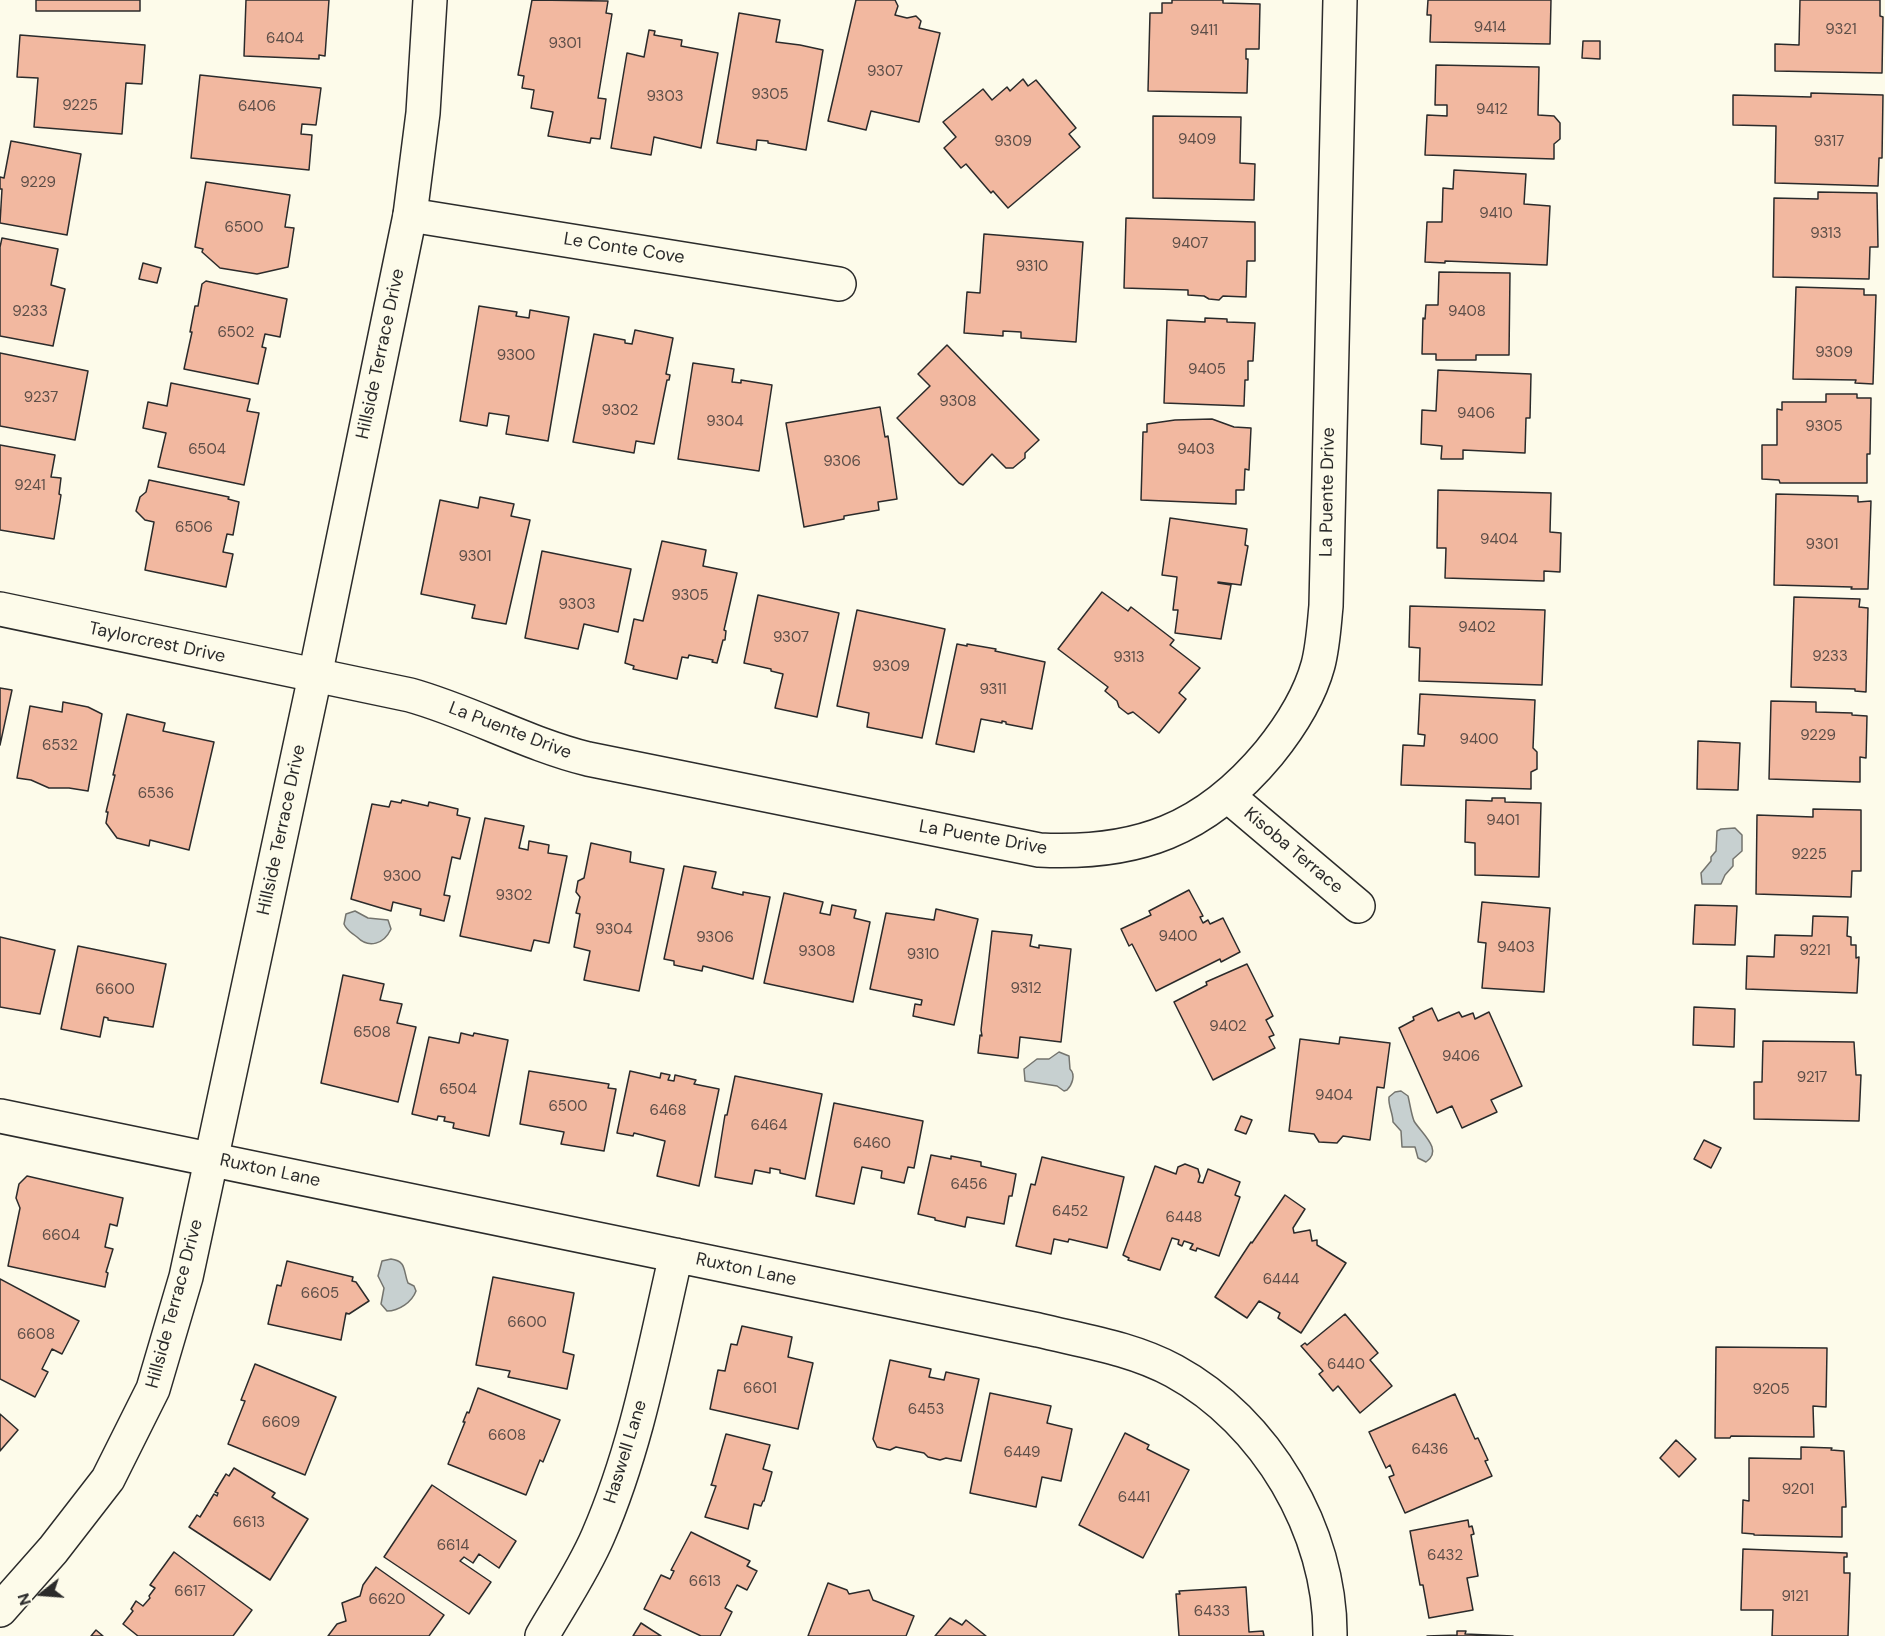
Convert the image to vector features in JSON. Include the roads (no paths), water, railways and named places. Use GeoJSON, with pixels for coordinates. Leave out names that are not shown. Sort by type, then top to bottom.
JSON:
{"type":"FeatureCollection","features":[{"type":"Feature","properties":{"kind":"street","name":"Hillside Terrace Drive"},"geometry":{"type":"LineString","coordinates":[[0,1610],[53,1550],[108,1479],[153,1389],[186,1277],[315,676],[410,215],[423,113],[430,0]]}},
{"type":"Feature","properties":{"kind":"street","name":"La Puente Drive"},"geometry":{"type":"LineString","coordinates":[[315,676],[434,701],[560,752],[1039,850],[1099,850],[1139,843],[1178,828],[1203,815],[1228,796],[1261,763],[1293,721],[1318,666],[1323,638],[1326,606],[1340,0]]}},
{"type":"Feature","properties":{"kind":"street","name":"Le Conte Cove"},"geometry":{"type":"LineString","coordinates":[[410,215],[839,284]]}},
{"type":"Feature","properties":{"kind":"street","name":"Taylorcrest Drive"},"geometry":{"type":"LineString","coordinates":[[0,609],[315,676]]}},
{"type":"Feature","properties":{"kind":"street","name":"Kisoba Terrace"},"geometry":{"type":"LineString","coordinates":[[1228,796],[1358,906]]}},
{"type":"Feature","properties":{"kind":"street","name":"Ruxton Lane"},"geometry":{"type":"LineString","coordinates":[[0,1116],[1048,1333],[1140,1356],[1174,1371],[1211,1396],[1243,1426],[1284,1479],[1299,1508],[1322,1568],[1330,1636]]}},
{"type":"Feature","properties":{"kind":"street","name":"Haswell Lane"},"geometry":{"type":"LineString","coordinates":[[542,1636],[597,1538],[615,1492],[637,1428],[676,1255]]}}]}
